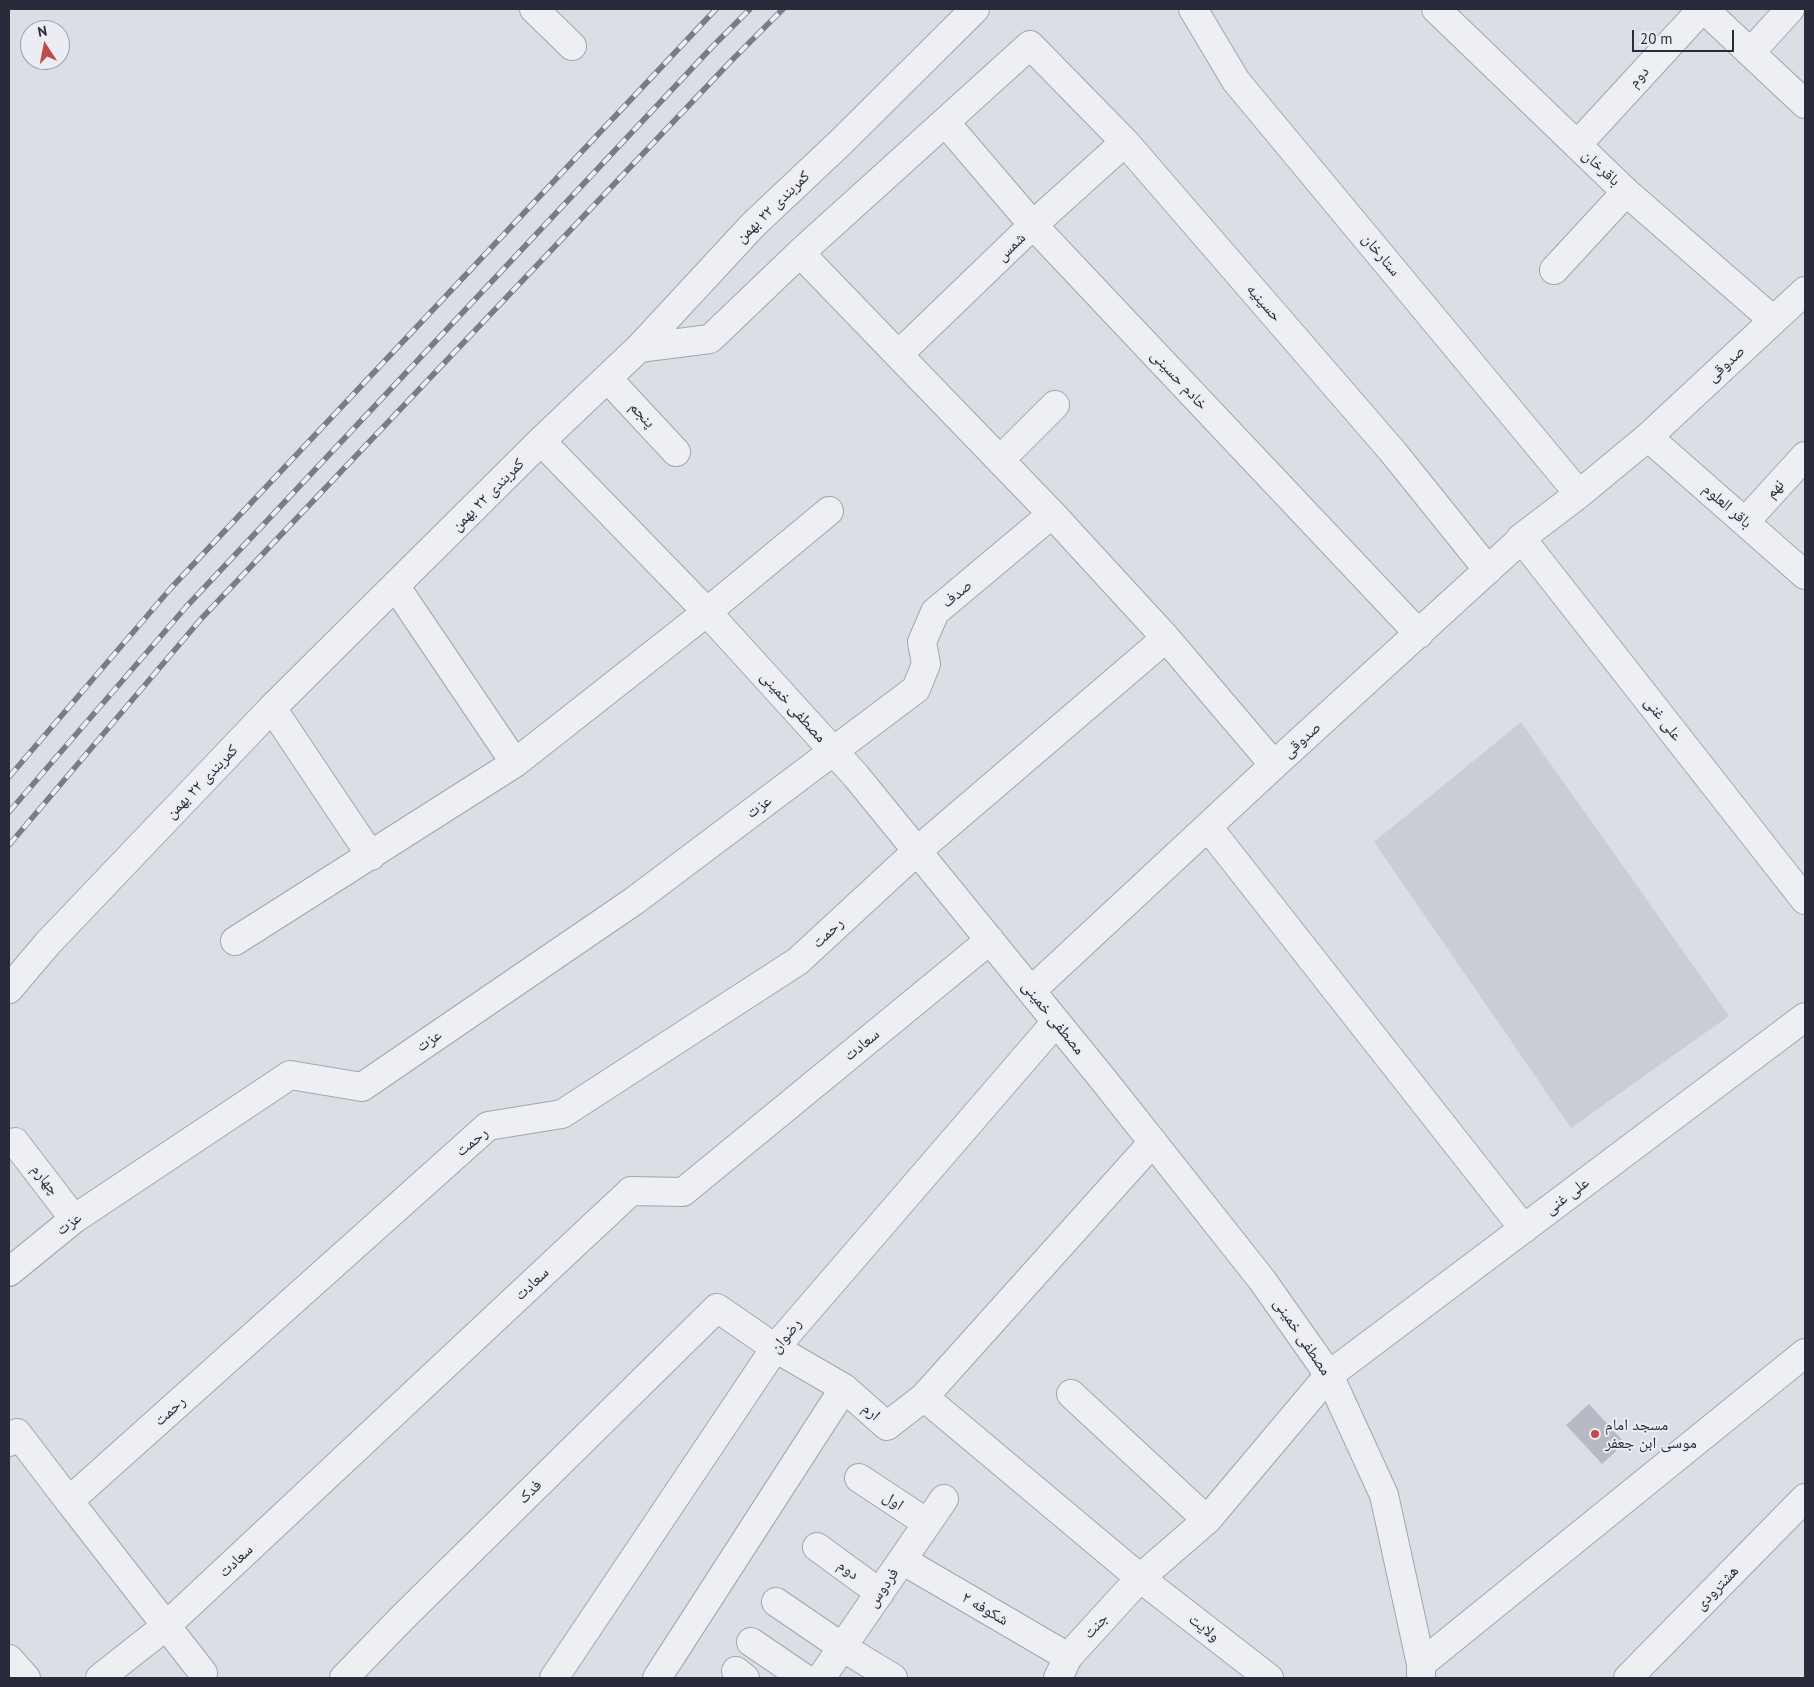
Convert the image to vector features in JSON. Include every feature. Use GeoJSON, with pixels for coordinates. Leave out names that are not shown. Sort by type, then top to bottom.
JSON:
{"type":"FeatureCollection","features":[{"type":"Feature","properties":{"kind":"street"},"geometry":{"type":"LineString","coordinates":[[534,9],[572,46]]}},
{"type":"Feature","properties":{"kind":"street","name":"کمربندی ۲۲ بهمن"},"geometry":{"type":"LineString","coordinates":[[9,989],[48,944],[272,708],[541,441],[608,379],[753,225],[841,142],[975,9]]}},
{"type":"Feature","properties":{"kind":"street","name":"ستارخان"},"geometry":{"type":"LineString","coordinates":[[1193,9],[1236,81],[1579,494]]}},
{"type":"Feature","properties":{"kind":"street","name":"باقرخان"},"geometry":{"type":"LineString","coordinates":[[1436,9],[1626,192],[1773,320]]}},
{"type":"Feature","properties":{"kind":"street"},"geometry":{"type":"LineString","coordinates":[[1703,9],[1805,104]]}},
{"type":"Feature","properties":{"kind":"street","name":"دوم"},"geometry":{"type":"LineString","coordinates":[[1577,145],[1703,9]]}},
{"type":"Feature","properties":{"kind":"street"},"geometry":{"type":"LineString","coordinates":[[1751,52],[1790,9]]}},
{"type":"Feature","properties":{"kind":"street","name":"حسینیه"},"geometry":{"type":"LineString","coordinates":[[945,122],[1030,45],[1125,142],[1393,452],[1488,570]]}},
{"type":"Feature","properties":{"kind":"street"},"geometry":{"type":"LineString","coordinates":[[639,348],[710,338],[800,253],[945,122]]}},
{"type":"Feature","properties":{"kind":"street","name":"خادم حسینی"},"geometry":{"type":"LineString","coordinates":[[945,122],[1033,225],[1419,634]]}},
{"type":"Feature","properties":{"kind":"street","name":"شمس"},"geometry":{"type":"LineString","coordinates":[[899,354],[1033,225],[1125,142]]}},
{"type":"Feature","properties":{"kind":"street"},"geometry":{"type":"LineString","coordinates":[[1554,270],[1626,192]]}},
{"type":"Feature","properties":{"kind":"street"},"geometry":{"type":"LineString","coordinates":[[800,253],[1052,514],[1166,638],[1274,765]]}},
{"type":"Feature","properties":{"kind":"street","name":"صدوقی"},"geometry":{"type":"LineString","coordinates":[[1031,991],[1274,765],[1419,634],[1516,544],[1520,538],[1579,494],[1648,437],[1805,291]]}},
{"type":"Feature","properties":{"kind":"street","name":"پنجم"},"geometry":{"type":"LineString","coordinates":[[608,379],[676,452]]}},
{"type":"Feature","properties":{"kind":"street"},"geometry":{"type":"LineString","coordinates":[[1000,459],[1055,405]]}},
{"type":"Feature","properties":{"kind":"street","name":"باقر العلوم"},"geometry":{"type":"LineString","coordinates":[[1648,437],[1745,522],[1803,569]]}},
{"type":"Feature","properties":{"kind":"street","name":"مصطفی خمینی"},"geometry":{"type":"LineString","coordinates":[[541,441],[707,612],[856,776],[1262,1280],[1329,1375],[1384,1495],[1421,1671]]}},
{"type":"Feature","properties":{"kind":"street","name":"نهم"},"geometry":{"type":"LineString","coordinates":[[1745,522],[1805,456]]}},
{"type":"Feature","properties":{"kind":"street"},"geometry":{"type":"LineString","coordinates":[[235,941],[515,763],[707,612],[829,510]]}},
{"type":"Feature","properties":{"kind":"street","name":"صدف"},"geometry":{"type":"LineString","coordinates":[[833,752],[916,689],[926,664],[922,642],[935,612],[1052,514]]}},
{"type":"Feature","properties":{"kind":"street","name":"علی غنی"},"geometry":{"type":"LineString","coordinates":[[1520,538],[1805,900]]}},
{"type":"Feature","properties":{"kind":"street"},"geometry":{"type":"LineString","coordinates":[[396,587],[515,763]]}},
{"type":"Feature","properties":{"kind":"street","name":"رحمت"},"geometry":{"type":"LineString","coordinates":[[69,1502],[488,1126],[562,1114],[798,961],[917,851],[1166,638]]}},
{"type":"Feature","properties":{"kind":"street"},"geometry":{"type":"LineString","coordinates":[[272,708],[371,856]]}},
{"type":"Feature","properties":{"kind":"street","name":"عزت"},"geometry":{"type":"LineString","coordinates":[[9,1272],[74,1219],[290,1075],[362,1087],[634,901],[833,752]]}},
{"type":"Feature","properties":{"kind":"street"},"geometry":{"type":"LineString","coordinates":[[1208,827],[1524,1228]]}},
{"type":"Feature","properties":{"kind":"street","name":"سعادت"},"geometry":{"type":"LineString","coordinates":[[100,1678],[166,1626],[631,1191],[683,1192],[990,940]]}},
{"type":"Feature","properties":{"kind":"street","name":"علی غنی"},"geometry":{"type":"LineString","coordinates":[[1207,1520],[1329,1375],[1805,1017]]}},
{"type":"Feature","properties":{"kind":"street","name":"رضوان"},"geometry":{"type":"LineString","coordinates":[[554,1678],[775,1348],[1056,1022]]}},
{"type":"Feature","properties":{"kind":"street","name":"چهارم"},"geometry":{"type":"LineString","coordinates":[[15,1142],[74,1219]]}},
{"type":"Feature","properties":{"kind":"street","name":"ارم"},"geometry":{"type":"LineString","coordinates":[[844,1388],[887,1426],[924,1397],[1152,1142]]}},
{"type":"Feature","properties":{"kind":"street","name":"فدک"},"geometry":{"type":"LineString","coordinates":[[344,1678],[403,1617],[717,1308],[775,1348]]}},
{"type":"Feature","properties":{"kind":"street"},"geometry":{"type":"LineString","coordinates":[[657,1678],[844,1388],[775,1348]]}},
{"type":"Feature","properties":{"kind":"street"},"geometry":{"type":"LineString","coordinates":[[1421,1671],[1805,1353]]}},
{"type":"Feature","properties":{"kind":"street"},"geometry":{"type":"LineString","coordinates":[[1071,1394],[1207,1520]]}},
{"type":"Feature","properties":{"kind":"street","name":"ولایت"},"geometry":{"type":"LineString","coordinates":[[924,1397],[1140,1578],[1269,1678]]}},
{"type":"Feature","properties":{"kind":"street"},"geometry":{"type":"LineString","coordinates":[[9,1442],[18,1433],[69,1502],[203,1673]]}},
{"type":"Feature","properties":{"kind":"street","name":"اول"},"geometry":{"type":"LineString","coordinates":[[859,1478],[927,1523]]}},
{"type":"Feature","properties":{"kind":"street","name":"هشترودی"},"geometry":{"type":"LineString","coordinates":[[1628,1678],[1805,1498]]}},
{"type":"Feature","properties":{"kind":"street","name":"فردوس"},"geometry":{"type":"LineString","coordinates":[[821,1678],[944,1499]]}},
{"type":"Feature","properties":{"kind":"street","name":"جنت"},"geometry":{"type":"LineString","coordinates":[[1063,1668],[1140,1578],[1207,1520]]}},
{"type":"Feature","properties":{"kind":"street","name":"دوم"},"geometry":{"type":"LineString","coordinates":[[816,1547],[880,1593]]}},
{"type":"Feature","properties":{"kind":"street","name":"شکوفه ۲"},"geometry":{"type":"LineString","coordinates":[[902,1560],[1063,1668]]}},
{"type":"Feature","properties":{"kind":"street"},"geometry":{"type":"LineString","coordinates":[[776,1602],[842,1647],[893,1678]]}},
{"type":"Feature","properties":{"kind":"street"},"geometry":{"type":"LineString","coordinates":[[751,1642],[804,1678]]}},
{"type":"Feature","properties":{"kind":"street"},"geometry":{"type":"LineString","coordinates":[[9,1659],[26,1678]]}},
{"type":"Feature","properties":{"kind":"shaded area"},"geometry":{"type":"Polygon","coordinates":[[[1521,722],[1729,1016],[1571,1128],[1374,842],[1521,722]]]}},
{"type":"Feature","properties":{"kind":"building","name":"مسجد امام موسی ابن جعفر"},"geometry":{"type":"Polygon","coordinates":[[[1589,1404],[1625,1443],[1602,1464],[1566,1425],[1589,1404]]]}},
{"type":"Feature","properties":{"kind":"railway"},"geometry":{"type":"LineString","coordinates":[[9,777],[171,588],[716,9]]}},
{"type":"Feature","properties":{"kind":"railway"},"geometry":{"type":"LineString","coordinates":[[9,812],[186,607],[713,46],[750,9]]}},
{"type":"Feature","properties":{"kind":"railway"},"geometry":{"type":"LineString","coordinates":[[9,845],[201,619],[732,60],[783,9]]}},
{"type":"Feature","properties":{"kind":"place","name":"مسجد امام موسی ابن جعفر"},"geometry":{"type":"Point","coordinates":[1595,1434]}}]}
